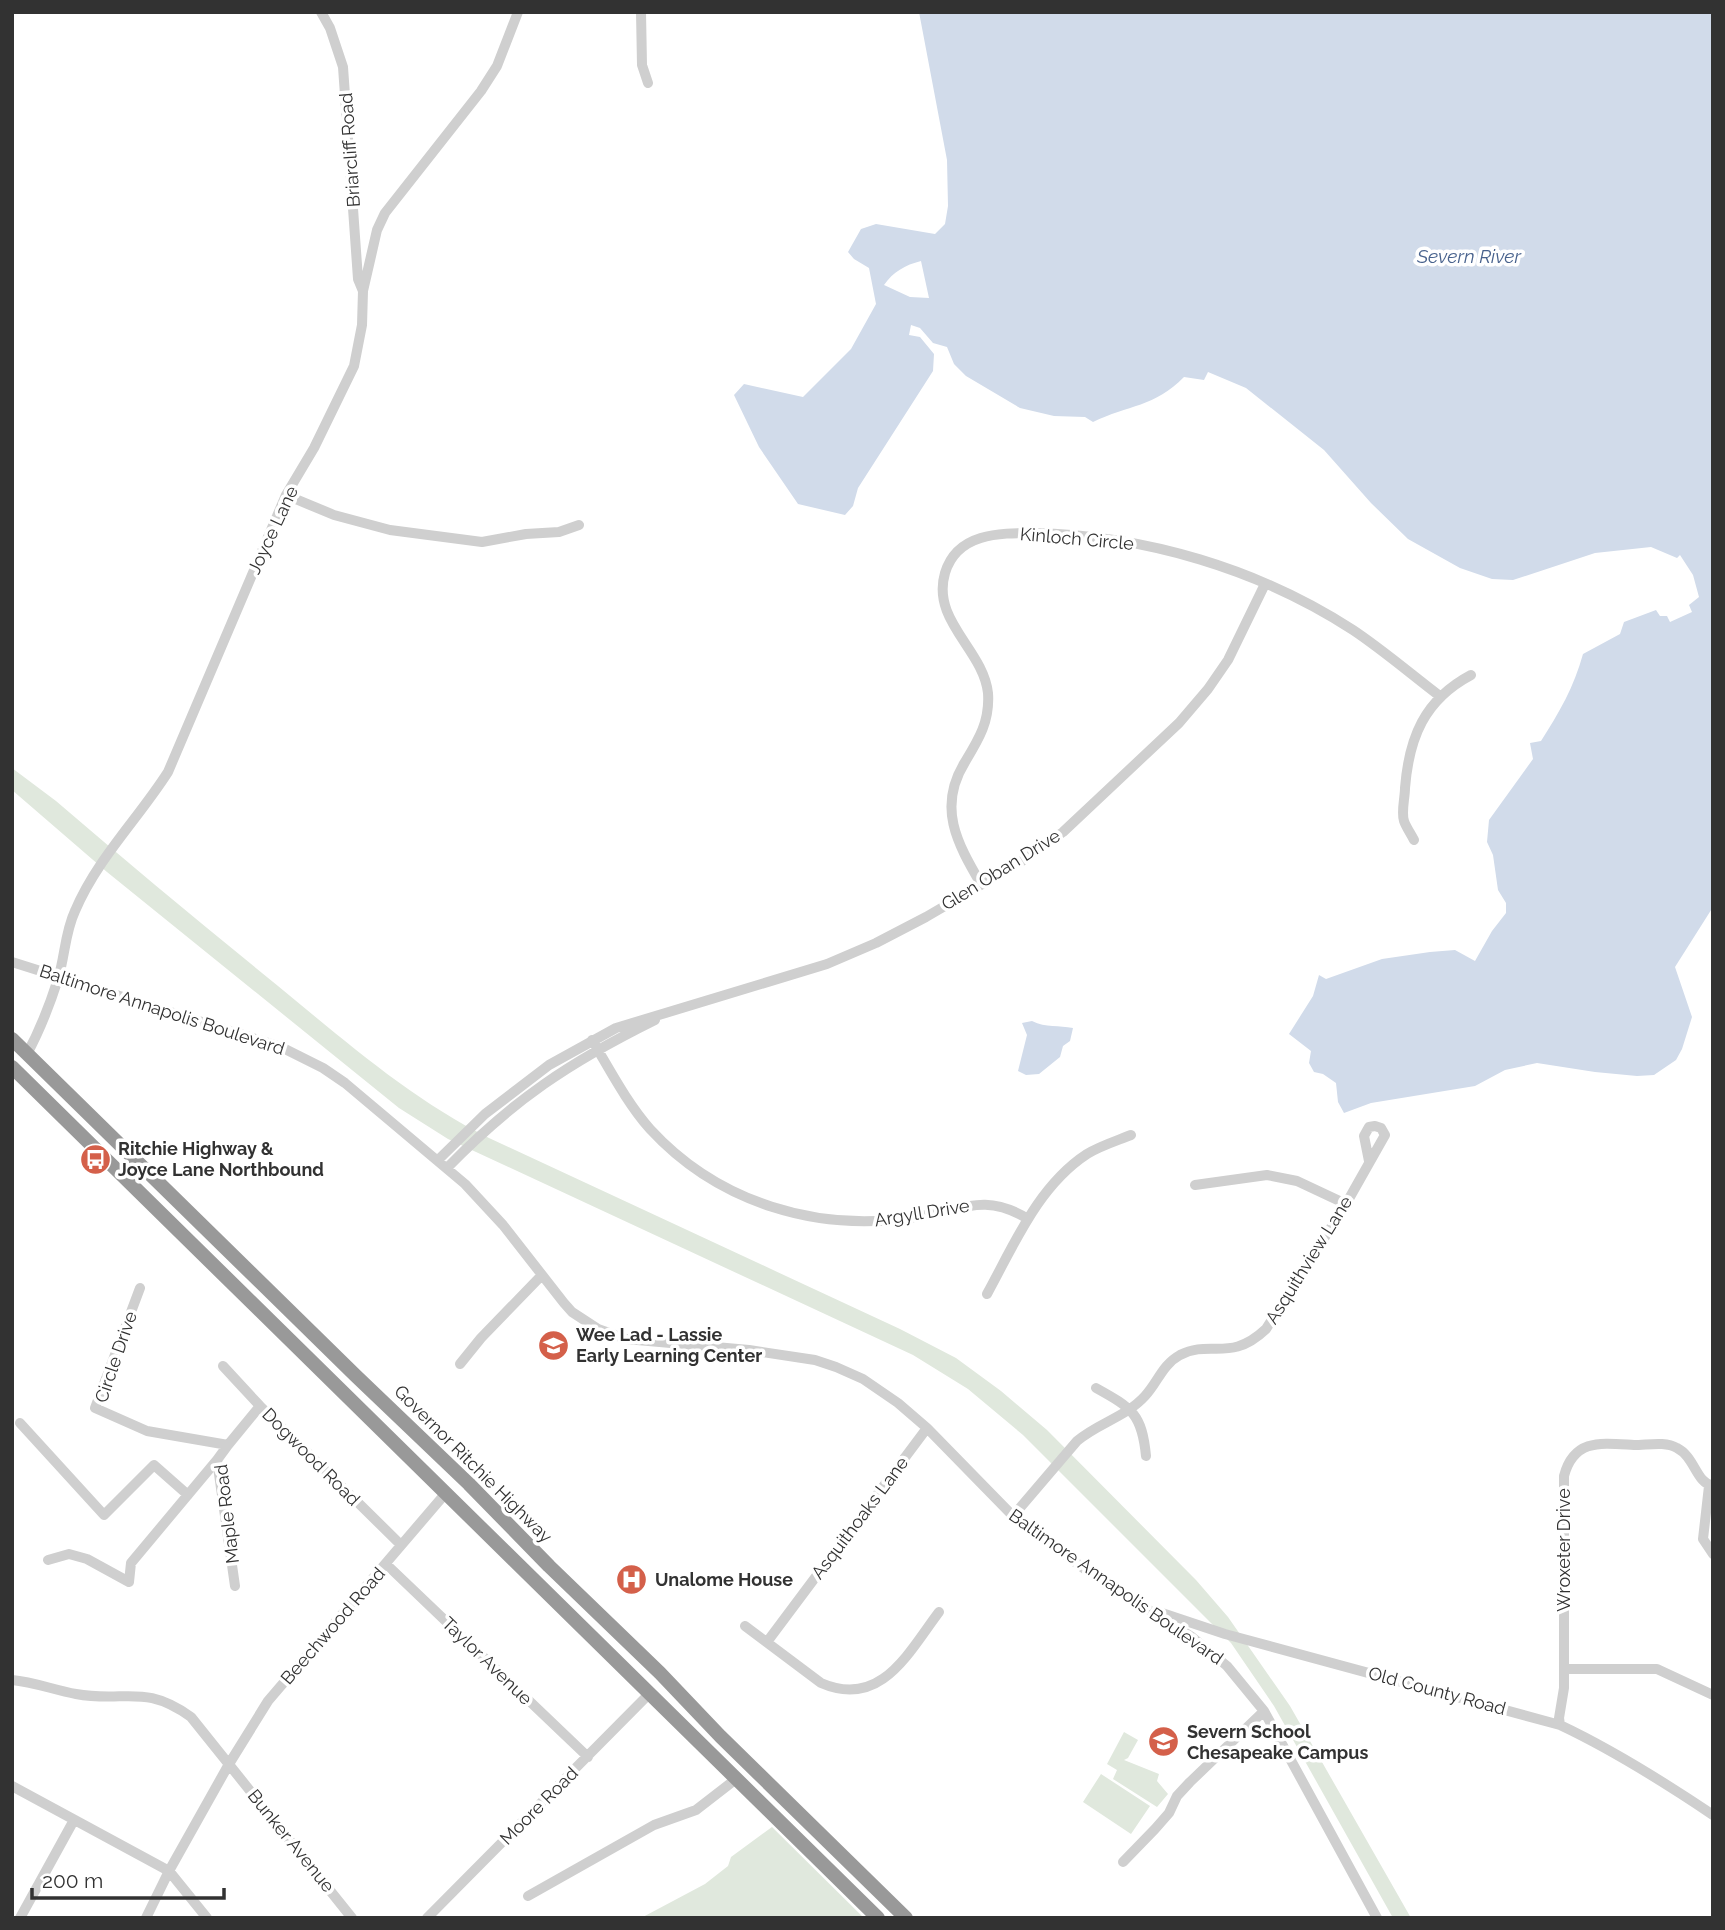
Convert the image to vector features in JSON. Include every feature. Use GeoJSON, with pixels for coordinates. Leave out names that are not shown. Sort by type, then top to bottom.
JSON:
{"type":"FeatureCollection","features":[{"type":"Feature","properties":{"kind":"highway","name":"Governor Ritchie Highway"},"geometry":{"type":"LineString","coordinates":[[12,1039],[469,1484],[906,1918]]}},
{"type":"Feature","properties":{"kind":"highway"},"geometry":{"type":"LineString","coordinates":[[12,1058],[20,1059],[27,1054]]}},
{"type":"Feature","properties":{"kind":"highway"},"geometry":{"type":"LineString","coordinates":[[71,1097],[54,1088],[30,1066],[21,1066],[14,1073],[878,1918]]}},
{"type":"Feature","properties":{"kind":"highway"},"geometry":{"type":"LineString","coordinates":[[339,1388],[356,1376]]}},
{"type":"Feature","properties":{"kind":"highway"},"geometry":{"type":"LineString","coordinates":[[707,1748],[720,1736]]}},
{"type":"Feature","properties":{"kind":"street","name":"Briarcliff Road"},"geometry":{"type":"LineString","coordinates":[[321,12],[330,28],[343,67],[358,279],[363,291]]}},
{"type":"Feature","properties":{"kind":"street","name":"Joyce Lane"},"geometry":{"type":"LineString","coordinates":[[27,1054],[36,1038],[58,977],[69,924],[76,907],[100,864],[148,803],[168,772],[286,495],[314,448],[355,366],[362,325],[363,291],[377,230],[385,213],[481,91],[496,66],[518,12]]}},
{"type":"Feature","properties":{"kind":"street"},"geometry":{"type":"LineString","coordinates":[[641,12],[642,65],[649,83]]}},
{"type":"Feature","properties":{"kind":"street"},"geometry":{"type":"LineString","coordinates":[[286,495],[334,515],[390,530],[482,542],[526,534],[559,532],[579,525]]}},
{"type":"Feature","properties":{"kind":"street","name":"Kinloch Circle"},"geometry":{"type":"LineString","coordinates":[[981,884],[963,854],[952,823],[951,808],[957,778],[986,724],[988,709],[984,676],[944,607],[942,588],[945,571],[953,556],[967,543],[983,536],[1001,533],[1096,537],[1161,548],[1218,565],[1265,584],[1353,630],[1441,697]]}},
{"type":"Feature","properties":{"kind":"street","name":"Glen Oban Drive"},"geometry":{"type":"LineString","coordinates":[[438,1160],[485,1114],[595,1044],[677,1009],[827,964],[907,928],[1022,861],[1063,832],[1179,723],[1208,690],[1228,660],[1265,584]]}},
{"type":"Feature","properties":{"kind":"street"},"geometry":{"type":"LineString","coordinates":[[1414,840],[1403,819],[1410,749],[1416,731],[1441,697],[1455,684],[1471,675]]}},
{"type":"Feature","properties":{"kind":"street","name":"Baltimore Annapolis Boulevard"},"geometry":{"type":"LineString","coordinates":[[12,962],[125,996],[299,1054],[345,1083],[447,1168],[503,1225],[572,1312],[598,1329],[626,1339],[749,1350],[815,1360],[863,1379],[898,1403],[927,1428],[1013,1516],[1074,1562],[1215,1655],[1241,1682],[1264,1711],[1377,1918]]}},
{"type":"Feature","properties":{"kind":"street","name":"Argyll Drive"},"geometry":{"type":"LineString","coordinates":[[595,1044],[634,1108],[650,1128],[693,1166],[745,1199],[797,1214],[843,1221],[904,1219],[983,1203],[1015,1211],[1028,1220]]}},
{"type":"Feature","properties":{"kind":"street","name":"Glen Oban Drive"},"geometry":{"type":"LineString","coordinates":[[447,1168],[518,1095]]}},
{"type":"Feature","properties":{"kind":"street"},"geometry":{"type":"LineString","coordinates":[[987,1294],[1028,1220],[1063,1172],[1091,1152],[1131,1135]]}},
{"type":"Feature","properties":{"kind":"street","name":"Asquithview Lane"},"geometry":{"type":"LineString","coordinates":[[1013,1516],[1077,1441],[1088,1432],[1132,1409],[1147,1394],[1166,1365],[1176,1357],[1195,1350],[1238,1348],[1258,1337],[1266,1329],[1346,1204],[1369,1161]]}},
{"type":"Feature","properties":{"kind":"street"},"geometry":{"type":"LineString","coordinates":[[1195,1185],[1267,1175],[1297,1181],[1346,1204]]}},
{"type":"Feature","properties":{"kind":"street"},"geometry":{"type":"LineString","coordinates":[[460,1364],[481,1338],[541,1276]]}},
{"type":"Feature","properties":{"kind":"street","name":"Circle Drive"},"geometry":{"type":"LineString","coordinates":[[140,1288],[95,1408],[148,1431],[228,1445]]}},
{"type":"Feature","properties":{"kind":"street","name":"Dogwood Road"},"geometry":{"type":"LineString","coordinates":[[223,1366],[401,1545]]}},
{"type":"Feature","properties":{"kind":"street"},"geometry":{"type":"LineString","coordinates":[[1097,1388],[1132,1409],[1144,1438],[1146,1456]]}},
{"type":"Feature","properties":{"kind":"street"},"geometry":{"type":"LineString","coordinates":[[228,1445],[260,1406]]}},
{"type":"Feature","properties":{"kind":"street"},"geometry":{"type":"LineString","coordinates":[[20,1423],[104,1515],[154,1465],[188,1494]]}},
{"type":"Feature","properties":{"kind":"street","name":"Asquithoaks Lane"},"geometry":{"type":"LineString","coordinates":[[767,1642],[927,1428]]}},
{"type":"Feature","properties":{"kind":"street","name":"Wroxeter Drive"},"geometry":{"type":"LineString","coordinates":[[1560,1725],[1564,1669],[1564,1476],[1572,1457],[1585,1446],[1603,1443],[1673,1446],[1686,1454],[1700,1479],[1711,1486]]}},
{"type":"Feature","properties":{"kind":"street","name":"Maple Road"},"geometry":{"type":"LineString","coordinates":[[228,1445],[217,1460],[235,1586]]}},
{"type":"Feature","properties":{"kind":"street"},"geometry":{"type":"LineString","coordinates":[[48,1560],[69,1554],[87,1559],[129,1582],[131,1563],[217,1460]]}},
{"type":"Feature","properties":{"kind":"street"},"geometry":{"type":"LineString","coordinates":[[1711,1486],[1703,1539],[1713,1554]]}},
{"type":"Feature","properties":{"kind":"street","name":"Beechwood Road"},"geometry":{"type":"LineString","coordinates":[[146,1918],[229,1764],[268,1701],[445,1494]]}},
{"type":"Feature","properties":{"kind":"street","name":"Taylor Avenue"},"geometry":{"type":"LineString","coordinates":[[386,1564],[588,1757]]}},
{"type":"Feature","properties":{"kind":"street","name":"Old County Road"},"geometry":{"type":"LineString","coordinates":[[1144,1608],[1225,1634],[1560,1725],[1590,1739],[1713,1815]]}},
{"type":"Feature","properties":{"kind":"street"},"geometry":{"type":"LineString","coordinates":[[745,1626],[821,1682],[834,1688],[853,1690],[884,1680],[939,1612]]}},
{"type":"Feature","properties":{"kind":"street"},"geometry":{"type":"LineString","coordinates":[[1215,1655],[1225,1634]]}},
{"type":"Feature","properties":{"kind":"street"},"geometry":{"type":"LineString","coordinates":[[1564,1669],[1657,1669],[1713,1695]]}},
{"type":"Feature","properties":{"kind":"street","name":"Bunker Avenue"},"geometry":{"type":"LineString","coordinates":[[12,1680],[33,1682],[77,1695],[145,1696],[172,1703],[191,1717],[352,1918]]}},
{"type":"Feature","properties":{"kind":"street","name":"Moore Road"},"geometry":{"type":"LineString","coordinates":[[427,1918],[650,1693]]}},
{"type":"Feature","properties":{"kind":"street"},"geometry":{"type":"LineString","coordinates":[[1123,1862],[1168,1813],[1177,1796],[1190,1782],[1264,1711]]}},
{"type":"Feature","properties":{"kind":"street"},"geometry":{"type":"LineString","coordinates":[[528,1896],[654,1825],[696,1810],[736,1779]]}},
{"type":"Feature","properties":{"kind":"street"},"geometry":{"type":"LineString","coordinates":[[12,1786],[169,1871],[207,1918]]}},
{"type":"Feature","properties":{"kind":"street"},"geometry":{"type":"LineString","coordinates":[[20,1918],[74,1820]]}},
{"type":"Feature","properties":{"kind":"shaded area"},"geometry":{"type":"Polygon","coordinates":[[[12,768],[56,801],[354,1048],[433,1106],[489,1138],[900,1329],[956,1358],[1001,1391],[1047,1430],[1196,1580],[1228,1617],[1290,1706],[1411,1918],[1393,1918],[1274,1706],[1231,1643],[1023,1435],[968,1389],[913,1355],[448,1139],[399,1108],[107,872],[12,790],[12,768]]]}},
{"type":"Feature","properties":{"kind":"shaded area"},"geometry":{"type":"Polygon","coordinates":[[[1124,1732],[1138,1740],[1128,1758],[1124,1760],[1159,1774],[1157,1781],[1168,1794],[1157,1807],[1113,1779],[1117,1770],[1107,1764],[1124,1732]]]}},
{"type":"Feature","properties":{"kind":"shaded area"},"geometry":{"type":"Polygon","coordinates":[[[1101,1774],[1150,1806],[1131,1834],[1083,1802],[1101,1774]]]}},
{"type":"Feature","properties":{"kind":"shaded area"},"geometry":{"type":"Polygon","coordinates":[[[772,1827],[864,1918],[641,1918],[705,1884],[728,1866],[731,1857],[772,1827]]]}},
{"type":"Feature","properties":{"kind":"water","name":"Severn River"},"geometry":{"type":"Polygon","coordinates":[[[919,12],[1713,12],[1713,907],[1675,967],[1692,1017],[1676,1060],[1654,1075],[1637,1076],[1537,1063],[1505,1070],[1475,1086],[1371,1103],[1344,1113],[1338,1102],[1336,1083],[1323,1074],[1314,1072],[1309,1063],[1311,1051],[1289,1034],[1313,996],[1319,975],[1326,979],[1382,959],[1430,952],[1455,950],[1475,961],[1506,913],[1506,903],[1498,890],[1493,855],[1487,842],[1489,820],[1533,759],[1530,743],[1541,741],[1554,720],[1571,689],[1583,654],[1620,634],[1624,622],[1656,610],[1660,616],[1667,616],[1670,622],[1692,612],[1689,605],[1699,597],[1693,575],[1680,555],[1677,558],[1651,547],[1595,553],[1513,580],[1492,579],[1460,568],[1408,539],[1371,503],[1324,450],[1246,388],[1208,372],[1204,380],[1184,377],[1152,400],[1093,422],[1085,417],[1054,416],[1020,408],[966,376],[954,364],[947,347],[933,343],[920,328],[911,325],[909,335],[920,337],[934,354],[933,371],[858,488],[853,506],[845,515],[798,504],[759,447],[734,395],[744,384],[803,397],[851,349],[876,304],[869,268],[848,252],[861,229],[876,224],[935,234],[945,224],[948,206],[947,160],[919,12]],[[921,261],[900,270],[884,285],[910,297],[929,298],[921,261]]]}},
{"type":"Feature","properties":{"kind":"water"},"geometry":{"type":"Polygon","coordinates":[[[1032,1021],[1047,1026],[1073,1028],[1070,1041],[1063,1046],[1060,1057],[1039,1074],[1026,1075],[1018,1071],[1027,1035],[1022,1023],[1032,1021]]]}},
{"type":"Feature","properties":{"kind":"place","name":"Ritchie Highway & Joyce Lane Northbound"},"geometry":{"type":"Point","coordinates":[95,1159]}},
{"type":"Feature","properties":{"kind":"place","name":"Wee Lad - Lassie Early Learning Center"},"geometry":{"type":"Point","coordinates":[553,1345]}},
{"type":"Feature","properties":{"kind":"place","name":"Unalome House"},"geometry":{"type":"Point","coordinates":[632,1580]}},
{"type":"Feature","properties":{"kind":"place","name":"Severn School Chesapeake Campus"},"geometry":{"type":"Point","coordinates":[1164,1742]}}]}
